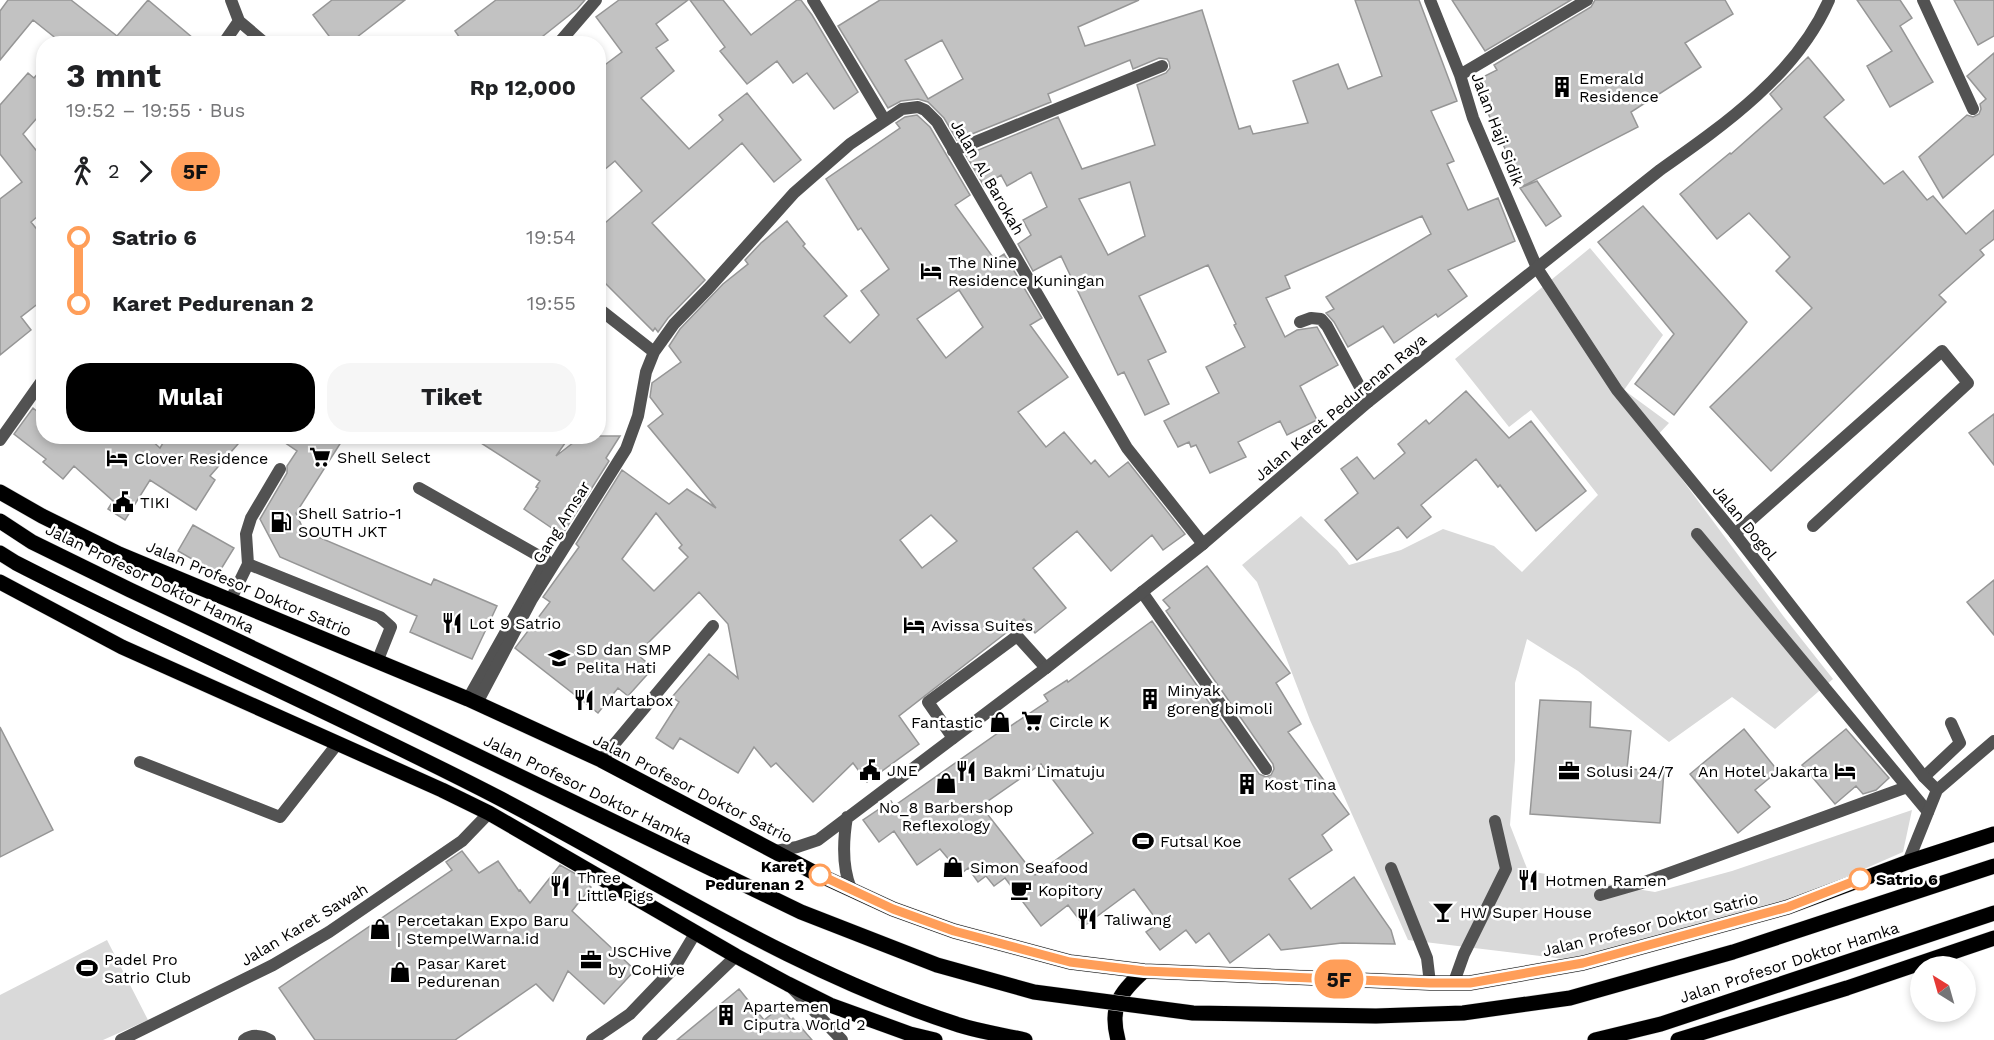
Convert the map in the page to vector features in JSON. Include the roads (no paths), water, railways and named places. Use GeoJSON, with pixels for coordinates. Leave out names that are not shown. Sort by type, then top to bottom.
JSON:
{"type":"FeatureCollection","features":[{"type":"Feature","properties":{"kind":"main road","name":"Jalan Profesor Doktor Satrio"},"geometry":{"type":"LineString","coordinates":[[0,492],[42,516],[119,554],[472,701],[601,760],[893,909],[954,931],[1070,962],[1144,971],[1470,983],[1583,963],[1788,907],[1908,862],[1994,834]]}},
{"type":"Feature","properties":{"kind":"main road","name":"Jalan Profesor Doktor Hamka"},"geometry":{"type":"LineString","coordinates":[[0,521],[32,542],[130,590],[801,912],[937,965],[1034,992],[1193,1013],[1376,1016],[1463,1013],[1581,995],[1733,952],[1994,866]]}},
{"type":"Feature","properties":{"kind":"main road"},"geometry":{"type":"LineString","coordinates":[[0,553],[117,615],[327,712],[493,795],[741,932],[848,984],[961,1026],[1025,1040]]}},
{"type":"Feature","properties":{"kind":"main road"},"geometry":{"type":"LineString","coordinates":[[0,582],[122,647],[489,813],[736,956],[830,1005],[910,1034],[935,1040]]}},
{"type":"Feature","properties":{"kind":"main road","name":"Jalan Profesor Doktor Hamka"},"geometry":{"type":"LineString","coordinates":[[1594,1040],[1661,1024],[1994,913]]}},
{"type":"Feature","properties":{"kind":"main road"},"geometry":{"type":"LineString","coordinates":[[1678,1040],[1847,988],[1994,938]]}},
{"type":"Feature","properties":{"kind":"main road"},"geometry":{"type":"LineString","coordinates":[[1118,1040],[1114,1025],[1115,1009],[1126,987],[1144,971]]}},
{"type":"Feature","properties":{"kind":"street"},"geometry":{"type":"LineString","coordinates":[[231,0],[239,21],[257,36]]}},
{"type":"Feature","properties":{"kind":"street"},"geometry":{"type":"LineString","coordinates":[[565,36],[596,0]]}},
{"type":"Feature","properties":{"kind":"street"},"geometry":{"type":"LineString","coordinates":[[813,0],[884,120]]}},
{"type":"Feature","properties":{"kind":"street","name":"Jalan Haji Sidik"},"geometry":{"type":"LineString","coordinates":[[1430,0],[1460,75],[1473,118],[1537,268]]}},
{"type":"Feature","properties":{"kind":"street"},"geometry":{"type":"LineString","coordinates":[[1460,75],[1587,0]]}},
{"type":"Feature","properties":{"kind":"street","name":"Jalan Karet Pedurenan Raya"},"geometry":{"type":"LineString","coordinates":[[776,851],[818,840],[1046,668],[1203,544],[1368,402],[1660,170],[1706,138],[1780,74],[1801,50],[1829,0]]}},
{"type":"Feature","properties":{"kind":"street"},"geometry":{"type":"LineString","coordinates":[[1923,0],[1973,108]]}},
{"type":"Feature","properties":{"kind":"street"},"geometry":{"type":"LineString","coordinates":[[229,36],[239,21]]}},
{"type":"Feature","properties":{"kind":"street"},"geometry":{"type":"LineString","coordinates":[[953,152],[1162,66]]}},
{"type":"Feature","properties":{"kind":"street","name":"Jalan Al Barokah"},"geometry":{"type":"LineString","coordinates":[[654,352],[674,324],[794,194],[850,144],[884,120],[902,109],[918,107],[926,110],[937,122],[1127,448],[1203,544]]}},
{"type":"Feature","properties":{"kind":"street","name":"Jalan Dogol"},"geometry":{"type":"LineString","coordinates":[[1537,268],[1617,390],[1734,534],[1924,777],[1937,790]]}},
{"type":"Feature","properties":{"kind":"street"},"geometry":{"type":"LineString","coordinates":[[606,314],[654,352]]}},
{"type":"Feature","properties":{"kind":"street"},"geometry":{"type":"LineString","coordinates":[[1300,322],[1311,318],[1321,319],[1327,326],[1368,402]]}},
{"type":"Feature","properties":{"kind":"street"},"geometry":{"type":"LineString","coordinates":[[1734,534],[1942,351],[1968,383],[1813,526]]}},
{"type":"Feature","properties":{"kind":"street","name":"Gang Amsar"},"geometry":{"type":"LineString","coordinates":[[472,701],[532,599],[626,449],[638,416],[645,372],[654,352]]}},
{"type":"Feature","properties":{"kind":"street"},"geometry":{"type":"LineString","coordinates":[[0,441],[36,389]]}},
{"type":"Feature","properties":{"kind":"street"},"geometry":{"type":"LineString","coordinates":[[231,601],[248,564],[246,534],[251,519],[280,469]]}},
{"type":"Feature","properties":{"kind":"street"},"geometry":{"type":"LineString","coordinates":[[419,488],[546,560],[472,701]]}},
{"type":"Feature","properties":{"kind":"street"},"geometry":{"type":"LineString","coordinates":[[1697,534],[1928,812]]}},
{"type":"Feature","properties":{"kind":"street"},"geometry":{"type":"LineString","coordinates":[[248,564],[380,617],[391,627],[377,662]]}},
{"type":"Feature","properties":{"kind":"street"},"geometry":{"type":"LineString","coordinates":[[1142,592],[1266,769]]}},
{"type":"Feature","properties":{"kind":"street"},"geometry":{"type":"LineString","coordinates":[[601,760],[712,626]]}},
{"type":"Feature","properties":{"kind":"street"},"geometry":{"type":"LineString","coordinates":[[953,738],[928,702],[1017,636],[1046,668]]}},
{"type":"Feature","properties":{"kind":"street"},"geometry":{"type":"LineString","coordinates":[[1924,777],[1960,743],[1951,723]]}},
{"type":"Feature","properties":{"kind":"street"},"geometry":{"type":"LineString","coordinates":[[1908,862],[1937,790],[1994,741]]}},
{"type":"Feature","properties":{"kind":"street"},"geometry":{"type":"LineString","coordinates":[[140,762],[280,817],[338,743]]}},
{"type":"Feature","properties":{"kind":"street"},"geometry":{"type":"LineString","coordinates":[[1600,895],[1645,882],[1907,787]]}},
{"type":"Feature","properties":{"kind":"street","name":"Jalan Karet Sawah"},"geometry":{"type":"LineString","coordinates":[[121,1040],[273,965],[329,932],[462,841],[489,813]]}},
{"type":"Feature","properties":{"kind":"street"},"geometry":{"type":"LineString","coordinates":[[847,818],[844,849],[847,880],[851,889]]}},
{"type":"Feature","properties":{"kind":"street"},"geometry":{"type":"LineString","coordinates":[[1454,982],[1464,954],[1506,869],[1494,821]]}},
{"type":"Feature","properties":{"kind":"street"},"geometry":{"type":"LineString","coordinates":[[1391,868],[1427,958],[1430,983]]}},
{"type":"Feature","properties":{"kind":"street"},"geometry":{"type":"LineString","coordinates":[[592,1040],[630,1014],[675,967],[696,932]]}},
{"type":"Feature","properties":{"kind":"street"},"geometry":{"type":"LineString","coordinates":[[648,1040],[736,956]]}},
{"type":"Feature","properties":{"kind":"street"},"geometry":{"type":"LineString","coordinates":[[788,984],[842,1040]]}},
{"type":"Feature","properties":{"kind":"street"},"geometry":{"type":"LineString","coordinates":[[244,1040],[248,1037],[263,1036],[270,1040]]}},
{"type":"Feature","properties":{"kind":"place","name":"Emerald Residence"},"geometry":{"type":"Point","coordinates":[1562,87]}},
{"type":"Feature","properties":{"kind":"place","name":"The Nine Residence Kuningan"},"geometry":{"type":"Point","coordinates":[931,271]}},
{"type":"Feature","properties":{"kind":"place","name":"Shell Select"},"geometry":{"type":"Point","coordinates":[320,457]}},
{"type":"Feature","properties":{"kind":"place","name":"Clover Residence"},"geometry":{"type":"Point","coordinates":[117,458]}},
{"type":"Feature","properties":{"kind":"place","name":"TIKI"},"geometry":{"type":"Point","coordinates":[123,502]}},
{"type":"Feature","properties":{"kind":"place","name":"Shell Satrio-1 SOUTH JKT"},"geometry":{"type":"Point","coordinates":[281,522]}},
{"type":"Feature","properties":{"kind":"place","name":"Lot 9 Satrio"},"geometry":{"type":"Point","coordinates":[452,623]}},
{"type":"Feature","properties":{"kind":"place","name":"Avissa Suites"},"geometry":{"type":"Point","coordinates":[914,625]}},
{"type":"Feature","properties":{"kind":"place","name":"SD dan SMP Pelita Hati"},"geometry":{"type":"Point","coordinates":[559,658]}},
{"type":"Feature","properties":{"kind":"place","name":"Minyak goreng bimoli"},"geometry":{"type":"Point","coordinates":[1150,699]}},
{"type":"Feature","properties":{"kind":"place","name":"Martabox"},"geometry":{"type":"Point","coordinates":[584,700]}},
{"type":"Feature","properties":{"kind":"place","name":"Circle K"},"geometry":{"type":"Point","coordinates":[1032,721]}},
{"type":"Feature","properties":{"kind":"place","name":"Fantastic"},"geometry":{"type":"Point","coordinates":[1000,722]}},
{"type":"Feature","properties":{"kind":"place","name":"JNE"},"geometry":{"type":"Point","coordinates":[870,770]}},
{"type":"Feature","properties":{"kind":"place","name":"Bakmi Limatuju"},"geometry":{"type":"Point","coordinates":[966,771]}},
{"type":"Feature","properties":{"kind":"place","name":"Solusi 24/7"},"geometry":{"type":"Point","coordinates":[1569,771]}},
{"type":"Feature","properties":{"kind":"place","name":"An Hotel Jakarta"},"geometry":{"type":"Point","coordinates":[1845,771]}},
{"type":"Feature","properties":{"kind":"place","name":"No_8 Barbershop Reflexology"},"geometry":{"type":"Point","coordinates":[946,783]}},
{"type":"Feature","properties":{"kind":"place","name":"Kost Tina"},"geometry":{"type":"Point","coordinates":[1247,784]}},
{"type":"Feature","properties":{"kind":"place","name":"Futsal Koe"},"geometry":{"type":"Point","coordinates":[1143,841]}},
{"type":"Feature","properties":{"kind":"place","name":"Simon Seafood"},"geometry":{"type":"Point","coordinates":[953,867]}},
{"type":"Feature","properties":{"kind":"place","name":"Karet Pedurenan 2"},"geometry":{"type":"Point","coordinates":[820,875]}},
{"type":"Feature","properties":{"kind":"place","name":"Satrio 6"},"geometry":{"type":"Point","coordinates":[1860,879]}},
{"type":"Feature","properties":{"kind":"place","name":"Hotmen Ramen"},"geometry":{"type":"Point","coordinates":[1528,880]}},
{"type":"Feature","properties":{"kind":"place","name":"Three Little Pigs"},"geometry":{"type":"Point","coordinates":[560,886]}},
{"type":"Feature","properties":{"kind":"place","name":"Kopitory"},"geometry":{"type":"Point","coordinates":[1021,890]}},
{"type":"Feature","properties":{"kind":"place","name":"HW Super House"},"geometry":{"type":"Point","coordinates":[1443,912]}},
{"type":"Feature","properties":{"kind":"place","name":"Taliwang"},"geometry":{"type":"Point","coordinates":[1087,919]}},
{"type":"Feature","properties":{"kind":"place","name":"Percetakan Expo Baru | StempelWarna.id"},"geometry":{"type":"Point","coordinates":[380,929]}},
{"type":"Feature","properties":{"kind":"place","name":"JSCHive by CoHive"},"geometry":{"type":"Point","coordinates":[591,960]}},
{"type":"Feature","properties":{"kind":"place","name":"Padel Pro Satrio Club"},"geometry":{"type":"Point","coordinates":[87,968]}},
{"type":"Feature","properties":{"kind":"place","name":"Pasar Karet Pedurenan"},"geometry":{"type":"Point","coordinates":[400,972]}},
{"type":"Feature","properties":{"kind":"place","name":"Apartemen Ciputra World 2"},"geometry":{"type":"Point","coordinates":[726,1015]}}]}
